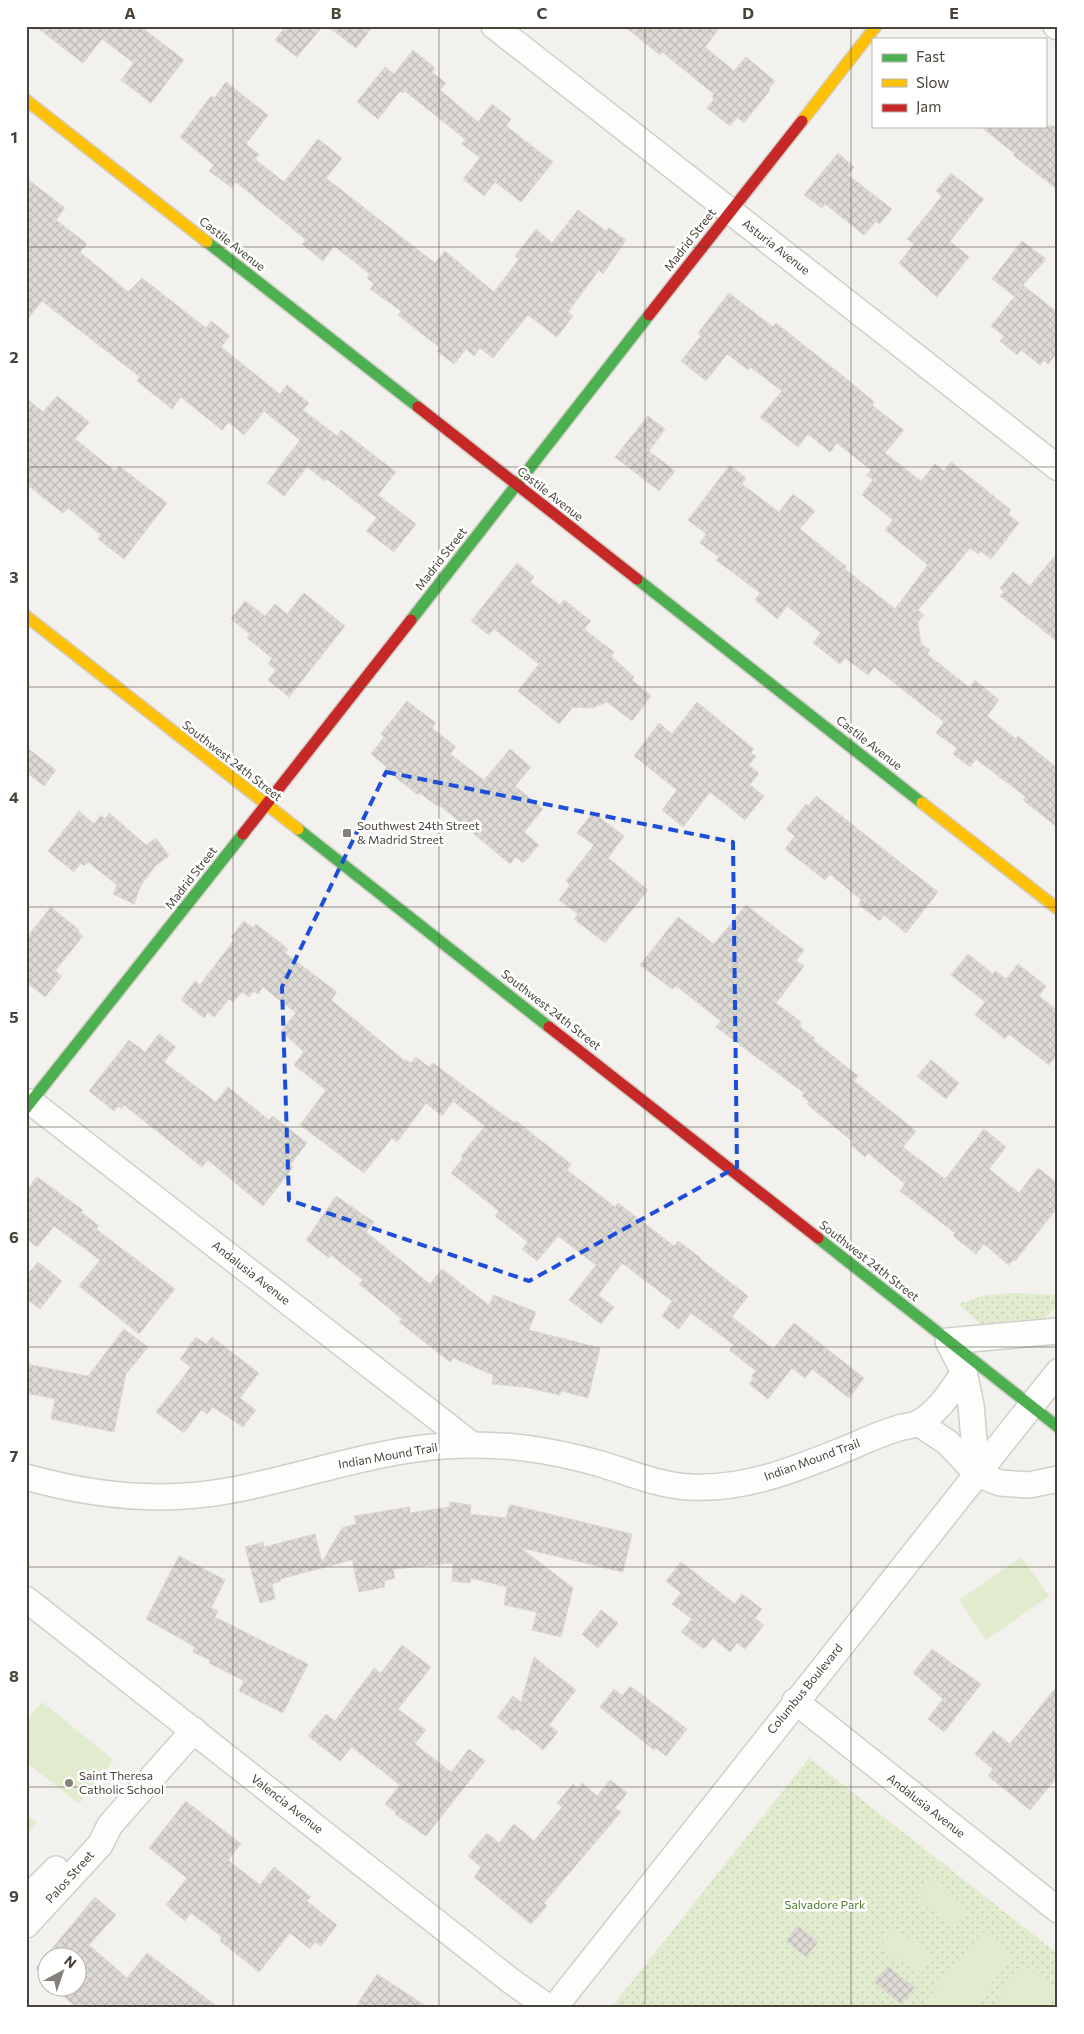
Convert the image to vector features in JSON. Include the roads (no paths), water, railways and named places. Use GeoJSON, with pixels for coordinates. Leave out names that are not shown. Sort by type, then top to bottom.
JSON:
{"type":"FeatureCollection","features":[{"type":"Feature","properties":{"kind":"street","name":"Asturia Avenue"},"geometry":{"type":"LineString","coordinates":[[494,26],[1058,468]]}},
{"type":"Feature","properties":{"kind":"street","name":"Madrid Street"},"geometry":{"type":"LineString","coordinates":[[29,1105],[876,26]]}},
{"type":"Feature","properties":{"kind":"street","name":"Castile Avenue"},"geometry":{"type":"LineString","coordinates":[[26,100],[1058,908]]}},
{"type":"Feature","properties":{"kind":"street","name":"Southwest 24th Street"},"geometry":{"type":"LineString","coordinates":[[26,616],[1058,1427]]}},
{"type":"Feature","properties":{"kind":"street","name":"Andalusia Avenue"},"geometry":{"type":"LineString","coordinates":[[29,1105],[472,1444]]}},
{"type":"Feature","properties":{"kind":"street"},"geometry":{"type":"LineString","coordinates":[[977,1474],[972,1405],[964,1372],[948,1341],[1058,1331]]}},
{"type":"Feature","properties":{"kind":"street","name":"Indian Mound Trail"},"geometry":{"type":"LineString","coordinates":[[26,1477],[58,1485],[111,1493],[164,1497],[194,1496],[255,1485],[380,1455],[472,1444],[552,1451],[669,1485],[714,1488],[736,1485],[790,1470],[881,1434],[918,1423],[942,1402],[964,1372]]}},
{"type":"Feature","properties":{"kind":"street","name":"Columbus Boulevard"},"geometry":{"type":"LineString","coordinates":[[554,2008],[795,1701],[1058,1372]]}},
{"type":"Feature","properties":{"kind":"street"},"geometry":{"type":"LineString","coordinates":[[918,1423],[947,1442],[977,1474],[1000,1483],[1029,1485],[1058,1479]]}},
{"type":"Feature","properties":{"kind":"street","name":"Valencia Avenue"},"geometry":{"type":"LineString","coordinates":[[26,1599],[549,2008]]}},
{"type":"Feature","properties":{"kind":"street","name":"Andalusia Avenue"},"geometry":{"type":"LineString","coordinates":[[795,1701],[1058,1910]]}},
{"type":"Feature","properties":{"kind":"street","name":"Palos Street"},"geometry":{"type":"LineString","coordinates":[[26,1925],[100,1845],[110,1825],[194,1730]]}},
{"type":"Feature","properties":{"kind":"street","name":"Palos Street"},"geometry":{"type":"LineString","coordinates":[[26,1899],[94,1835],[110,1825]]}},
{"type":"Feature","properties":{"kind":"place","name":"Southwest 24th Street & Madrid Street"},"geometry":{"type":"Point","coordinates":[347,833]}},
{"type":"Feature","properties":{"kind":"place","name":"Saint Theresa Catholic School"},"geometry":{"type":"Point","coordinates":[69,1783]}},
{"type":"Feature","properties":{"kind":"park label","name":"Salvadore Park"},"geometry":{"type":"Point","coordinates":[825,1905]}}]}
